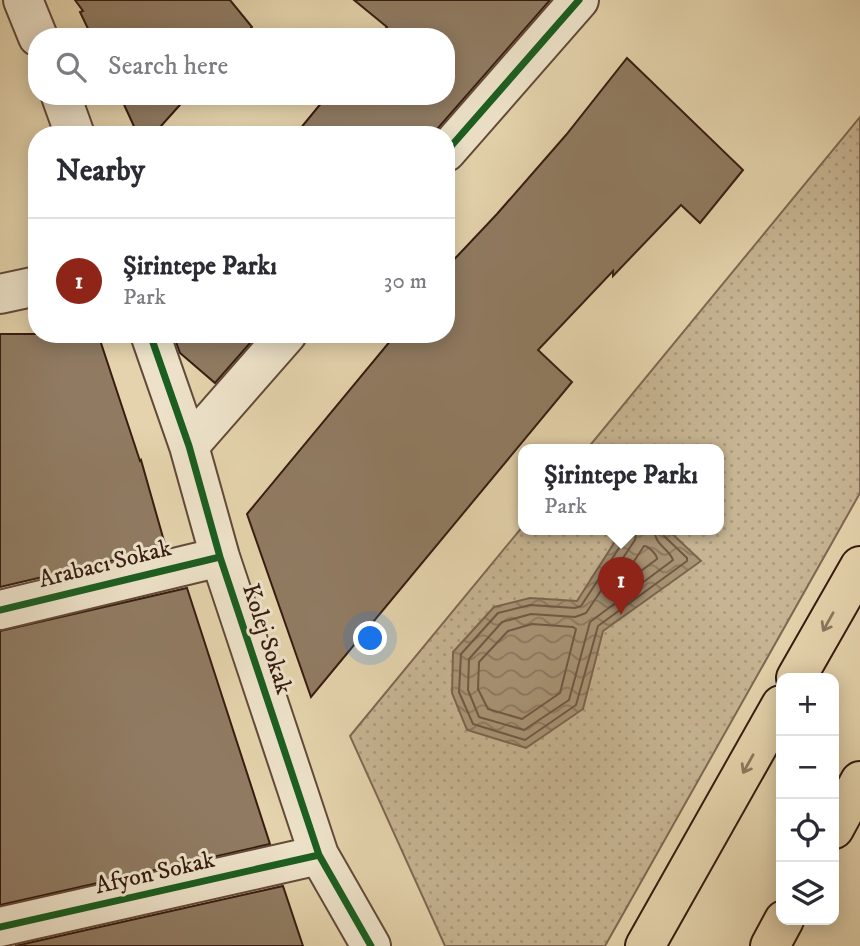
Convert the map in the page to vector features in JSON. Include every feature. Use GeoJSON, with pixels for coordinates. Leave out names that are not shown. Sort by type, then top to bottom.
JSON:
{"type":"FeatureCollection","features":[{"type":"Feature","properties":{"kind":"main road"},"geometry":{"type":"LineString","coordinates":[[799,673],[860,566]]}},
{"type":"Feature","properties":{"kind":"main road"},"geometry":{"type":"LineString","coordinates":[[645,946],[776,714]]}},
{"type":"Feature","properties":{"kind":"main road"},"geometry":{"type":"LineString","coordinates":[[839,820],[860,780]]}},
{"type":"Feature","properties":{"kind":"main road"},"geometry":{"type":"LineString","coordinates":[[770,946],[781,925]]}},
{"type":"Feature","properties":{"kind":"street"},"geometry":{"type":"LineString","coordinates":[[23,0],[34,28]]}},
{"type":"Feature","properties":{"kind":"street"},"geometry":{"type":"LineString","coordinates":[[455,142],[579,0]]}},
{"type":"Feature","properties":{"kind":"street"},"geometry":{"type":"LineString","coordinates":[[64,105],[72,126]]}},
{"type":"Feature","properties":{"kind":"street"},"geometry":{"type":"LineString","coordinates":[[0,294],[28,288]]}},
{"type":"Feature","properties":{"kind":"street","name":"Kolej Sokak"},"geometry":{"type":"LineString","coordinates":[[153,343],[190,446],[220,557],[319,855],[371,946]]}},
{"type":"Feature","properties":{"kind":"street"},"geometry":{"type":"LineString","coordinates":[[190,446],[279,343]]}},
{"type":"Feature","properties":{"kind":"street","name":"Arabacı Sokak"},"geometry":{"type":"LineString","coordinates":[[0,610],[220,557]]}},
{"type":"Feature","properties":{"kind":"street","name":"Afyon Sokak"},"geometry":{"type":"LineString","coordinates":[[0,927],[319,855]]}},
{"type":"Feature","properties":{"kind":"shaded area"},"geometry":{"type":"Polygon","coordinates":[[[860,117],[860,493],[605,946],[445,946],[350,736],[518,532],[518,535],[724,535],[724,444],[591,444],[860,117]]]}},
{"type":"Feature","properties":{"kind":"water"},"geometry":{"type":"Polygon","coordinates":[[[619,535],[673,535],[701,561],[603,631],[583,709],[526,748],[467,730],[452,693],[453,652],[494,607],[530,598],[577,601],[619,535]]]}},
{"type":"Feature","properties":{"kind":"building"},"geometry":{"type":"Polygon","coordinates":[[[75,0],[230,0],[252,27],[88,28],[80,12],[83,11],[75,0]]]}},
{"type":"Feature","properties":{"kind":"building"},"geometry":{"type":"Polygon","coordinates":[[[354,0],[550,0],[440,126],[302,126],[320,105],[455,105],[455,28],[387,27],[354,0]]]}},
{"type":"Feature","properties":{"kind":"building"},"geometry":{"type":"Polygon","coordinates":[[[627,58],[743,170],[700,223],[681,205],[538,350],[572,382],[311,697],[247,514],[389,343],[455,343],[455,258],[566,135],[627,58]]]}},
{"type":"Feature","properties":{"kind":"building"},"geometry":{"type":"Polygon","coordinates":[[[124,105],[180,105],[161,126],[134,126],[124,105]]]}},
{"type":"Feature","properties":{"kind":"building"},"geometry":{"type":"Polygon","coordinates":[[[0,334],[28,334],[28,343],[101,343],[141,460],[166,548],[0,587],[0,334]]]}},
{"type":"Feature","properties":{"kind":"building"},"geometry":{"type":"Polygon","coordinates":[[[176,343],[250,343],[215,383],[180,353],[176,343]]]}},
{"type":"Feature","properties":{"kind":"building"},"geometry":{"type":"Polygon","coordinates":[[[187,588],[270,844],[0,905],[0,631],[187,588]]]}},
{"type":"Feature","properties":{"kind":"building"},"geometry":{"type":"Polygon","coordinates":[[[283,886],[303,946],[15,946],[283,886]]]}},
{"type":"Feature","properties":{"kind":"cycle path"},"geometry":{"type":"LineString","coordinates":[[455,142],[579,0]]}},
{"type":"Feature","properties":{"kind":"cycle path"},"geometry":{"type":"LineString","coordinates":[[153,343],[189,446],[220,557],[319,855],[371,946]]}},
{"type":"Feature","properties":{"kind":"cycle path"},"geometry":{"type":"LineString","coordinates":[[0,610],[220,557]]}},
{"type":"Feature","properties":{"kind":"cycle path"},"geometry":{"type":"LineString","coordinates":[[0,927],[319,855]]}},
{"type":"Feature","properties":{"kind":"place","name":"Şirintepe Parkı"},"geometry":{"type":"Point","coordinates":[621,615]}}]}
